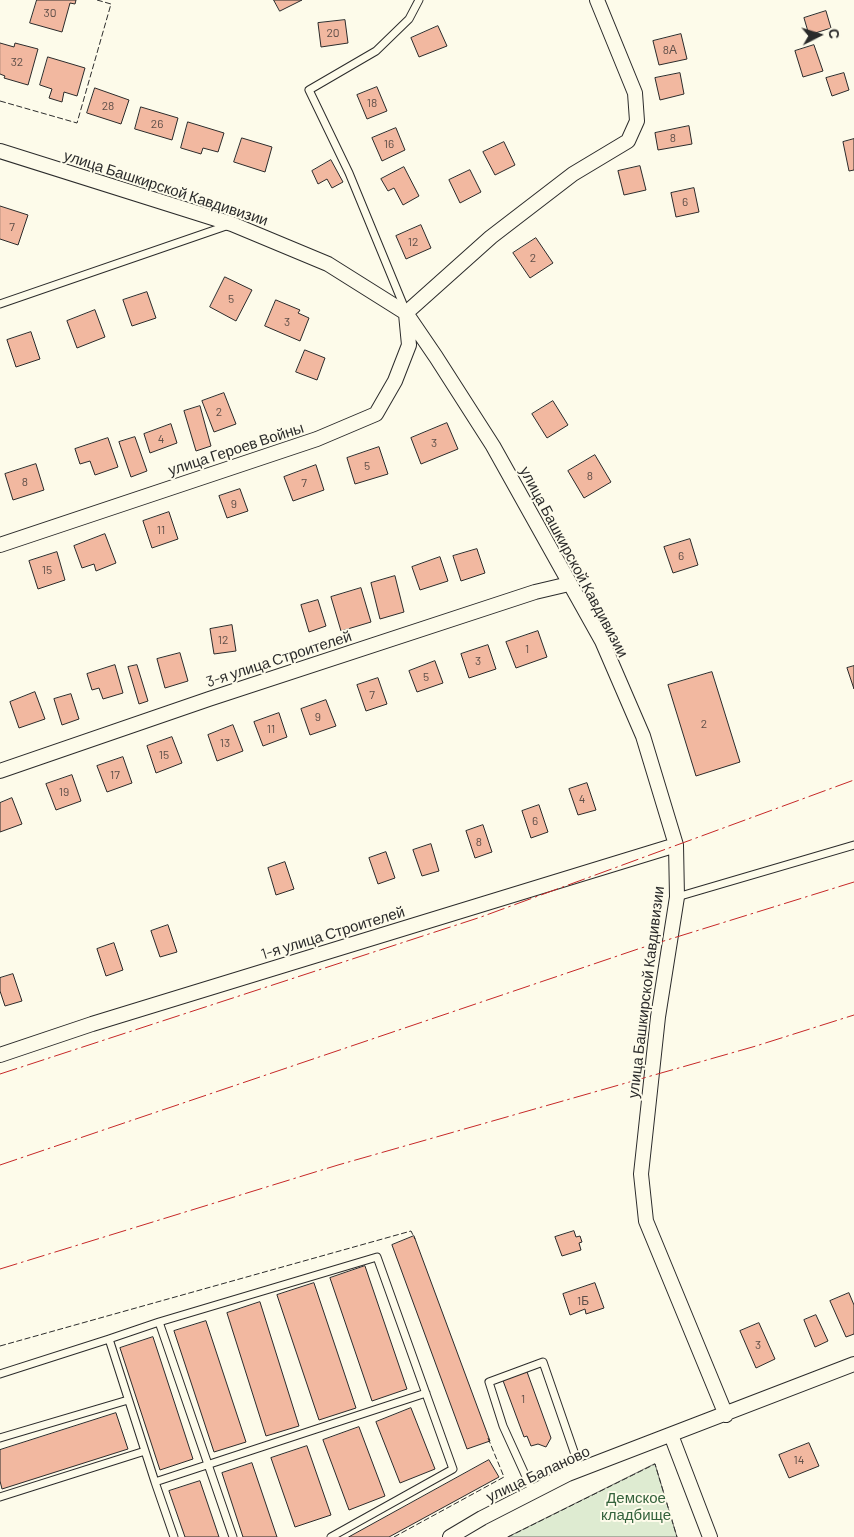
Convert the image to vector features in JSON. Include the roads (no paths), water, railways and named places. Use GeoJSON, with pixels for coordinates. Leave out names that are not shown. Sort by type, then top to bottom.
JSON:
{"type":"FeatureCollection","features":[{"type":"Feature","properties":{"kind":"street"},"geometry":{"type":"LineString","coordinates":[[406,313],[491,237],[573,174],[628,140],[637,121],[635,94],[597,0]]}},
{"type":"Feature","properties":{"kind":"street","name":"улица Башкирской Кавдивизии"},"geometry":{"type":"LineString","coordinates":[[0,151],[232,224],[328,264],[406,313],[493,446],[602,641],[643,736],[676,845],[677,897],[658,1017],[641,1174],[646,1221],[726,1415]]}},
{"type":"Feature","properties":{"kind":"street","name":"улица Героев Войны"},"geometry":{"type":"LineString","coordinates":[[0,545],[317,439],[376,414],[395,380],[409,345],[406,313]]}},
{"type":"Feature","properties":{"kind":"street","name":"3-я улица Строителей"},"geometry":{"type":"LineString","coordinates":[[0,771],[209,699],[535,592],[569,584]]}},
{"type":"Feature","properties":{"kind":"street","name":"1-я улица Строителей"},"geometry":{"type":"LineString","coordinates":[[0,1055],[92,1024],[676,845]]}},
{"type":"Feature","properties":{"kind":"street","name":"улица Баланово"},"geometry":{"type":"LineString","coordinates":[[450,1537],[580,1469],[726,1415],[854,1364]]}},
{"type":"Feature","properties":{"kind":"street"},"geometry":{"type":"LineString","coordinates":[[671,1435],[710,1537]]}},
{"type":"Feature","properties":{"kind":"lane"},"geometry":{"type":"LineString","coordinates":[[406,313],[349,173],[309,90],[376,51],[409,20],[419,0]]}},
{"type":"Feature","properties":{"kind":"lane"},"geometry":{"type":"LineString","coordinates":[[0,304],[232,224]]}},
{"type":"Feature","properties":{"kind":"lane"},"geometry":{"type":"LineString","coordinates":[[677,897],[854,845]]}},
{"type":"Feature","properties":{"kind":"lane"},"geometry":{"type":"LineString","coordinates":[[0,1374],[160,1322],[378,1257],[453,1469],[332,1537]]}},
{"type":"Feature","properties":{"kind":"lane"},"geometry":{"type":"LineString","coordinates":[[160,1322],[233,1537]]}},
{"type":"Feature","properties":{"kind":"lane"},"geometry":{"type":"LineString","coordinates":[[109,1338],[174,1537]]}},
{"type":"Feature","properties":{"kind":"lane"},"geometry":{"type":"LineString","coordinates":[[533,1492],[503,1426],[489,1382],[543,1362],[580,1469]]}},
{"type":"Feature","properties":{"kind":"lane"},"geometry":{"type":"LineString","coordinates":[[155,1482],[426,1393]]}},
{"type":"Feature","properties":{"kind":"lane"},"geometry":{"type":"LineString","coordinates":[[0,1438],[128,1400]]}},
{"type":"Feature","properties":{"kind":"lane"},"geometry":{"type":"LineString","coordinates":[[0,1496],[145,1451]]}},
{"type":"Feature","properties":{"kind":"park label","name":"Демское кладбище"},"geometry":{"type":"Point","coordinates":[636,1506]}}]}
